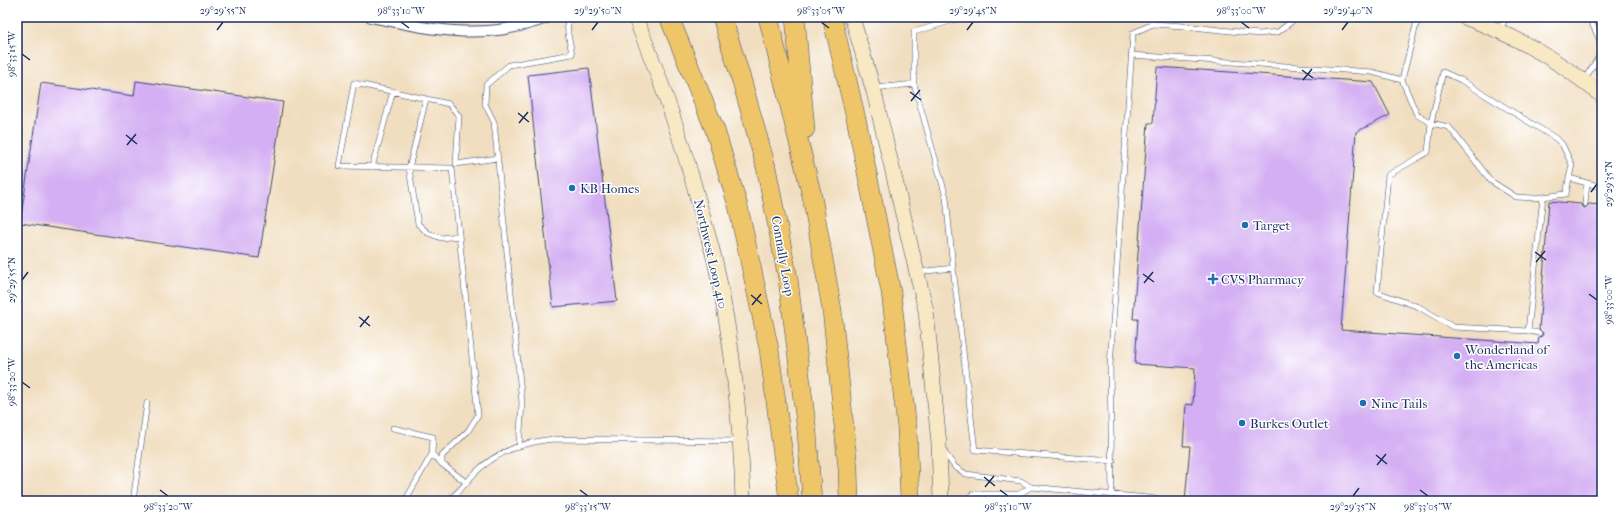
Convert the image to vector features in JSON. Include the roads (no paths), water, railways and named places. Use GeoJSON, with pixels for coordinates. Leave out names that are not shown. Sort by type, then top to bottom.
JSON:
{"type":"FeatureCollection","features":[{"type":"Feature","properties":{"kind":"highway"},"geometry":{"type":"LineString","coordinates":[[668,17],[715,130],[738,206],[770,349],[789,501]]}},
{"type":"Feature","properties":{"kind":"highway","name":"Connally Loop"},"geometry":{"type":"LineString","coordinates":[[722,17],[766,167],[788,279],[807,432],[812,501]]}},
{"type":"Feature","properties":{"kind":"highway"},"geometry":{"type":"LineString","coordinates":[[768,17],[812,196],[832,310],[847,462],[849,501]]}},
{"type":"Feature","properties":{"kind":"highway"},"geometry":{"type":"LineString","coordinates":[[795,17],[812,196]]}},
{"type":"Feature","properties":{"kind":"highway"},"geometry":{"type":"LineString","coordinates":[[832,17],[857,122],[891,292],[907,428],[910,501]]}},
{"type":"Feature","properties":{"kind":"main road","name":"Northwest Loop 410"},"geometry":{"type":"LineString","coordinates":[[635,17],[665,93],[696,189],[717,269],[728,336],[741,441],[743,501]]}},
{"type":"Feature","properties":{"kind":"main road"},"geometry":{"type":"LineString","coordinates":[[852,17],[872,88],[926,311],[939,444],[941,501]]}},
{"type":"Feature","properties":{"kind":"main road"},"geometry":{"type":"LineString","coordinates":[[1464,17],[1499,31],[1524,44],[1584,81],[1602,96]]}},
{"type":"Feature","properties":{"kind":"street"},"geometry":{"type":"LineString","coordinates":[[370,17],[443,31],[468,32],[492,31],[549,17]]}},
{"type":"Feature","properties":{"kind":"lane"},"geometry":{"type":"LineString","coordinates":[[519,446],[522,403],[494,122],[485,104],[486,85],[509,65],[572,54],[568,34],[567,17]]}},
{"type":"Feature","properties":{"kind":"lane"},"geometry":{"type":"LineString","coordinates":[[1112,494],[1113,461],[1110,366],[1132,33],[1154,24],[1260,34],[1278,32],[1291,22],[1293,17]]}},
{"type":"Feature","properties":{"kind":"lane"},"geometry":{"type":"LineString","coordinates":[[1418,17],[1402,80],[1417,115],[1431,123],[1449,127],[1491,181],[1516,197],[1543,197],[1566,194],[1572,165],[1562,144],[1555,138],[1461,80],[1443,72],[1431,123],[1428,152],[1388,175],[1377,292],[1419,307],[1453,327],[1539,333]]}},
{"type":"Feature","properties":{"kind":"lane"},"geometry":{"type":"LineString","coordinates":[[1499,31],[1506,17]]}},
{"type":"Feature","properties":{"kind":"lane"},"geometry":{"type":"LineString","coordinates":[[1588,17],[1602,45]]}},
{"type":"Feature","properties":{"kind":"lane"},"geometry":{"type":"LineString","coordinates":[[954,20],[914,32],[914,84],[946,198],[975,450],[1113,461]]}},
{"type":"Feature","properties":{"kind":"lane"},"geometry":{"type":"LineString","coordinates":[[1584,81],[1602,52]]}},
{"type":"Feature","properties":{"kind":"lane"},"geometry":{"type":"LineString","coordinates":[[1131,55],[1372,72],[1402,80]]}},
{"type":"Feature","properties":{"kind":"lane"},"geometry":{"type":"LineString","coordinates":[[442,464],[442,456],[468,431],[478,415],[459,236],[454,166],[459,116],[449,104],[354,82],[339,166],[409,168],[454,166],[498,158]]}},
{"type":"Feature","properties":{"kind":"lane"},"geometry":{"type":"LineString","coordinates":[[872,88],[914,84]]}},
{"type":"Feature","properties":{"kind":"lane"},"geometry":{"type":"LineString","coordinates":[[372,167],[392,91]]}},
{"type":"Feature","properties":{"kind":"lane"},"geometry":{"type":"LineString","coordinates":[[426,99],[409,168],[418,224],[428,233],[442,238],[459,236]]}},
{"type":"Feature","properties":{"kind":"lane"},"geometry":{"type":"LineString","coordinates":[[1569,178],[1602,188]]}},
{"type":"Feature","properties":{"kind":"lane"},"geometry":{"type":"LineString","coordinates":[[1585,204],[1587,183]]}},
{"type":"Feature","properties":{"kind":"lane"},"geometry":{"type":"LineString","coordinates":[[1528,332],[1543,197]]}},
{"type":"Feature","properties":{"kind":"lane"},"geometry":{"type":"LineString","coordinates":[[917,272],[953,268]]}},
{"type":"Feature","properties":{"kind":"lane"},"geometry":{"type":"LineString","coordinates":[[132,501],[147,403]]}},
{"type":"Feature","properties":{"kind":"lane"},"geometry":{"type":"LineString","coordinates":[[393,428],[433,436],[432,454],[405,501]]}},
{"type":"Feature","properties":{"kind":"lane"},"geometry":{"type":"LineString","coordinates":[[448,501],[458,494],[474,474],[495,456],[533,441],[553,439],[741,441]]}},
{"type":"Feature","properties":{"kind":"lane"},"geometry":{"type":"LineString","coordinates":[[939,444],[955,467],[966,474],[1021,481],[1031,487],[1112,494],[1169,501]]}},
{"type":"Feature","properties":{"kind":"lane"},"geometry":{"type":"LineString","coordinates":[[432,454],[442,464],[467,483]]}},
{"type":"Feature","properties":{"kind":"lane"},"geometry":{"type":"LineString","coordinates":[[964,501],[973,494],[1019,494],[1031,487]]}},
{"type":"Feature","properties":{"kind":"lane"},"geometry":{"type":"LineString","coordinates":[[456,501],[458,494]]}},
{"type":"Feature","properties":{"kind":"place","name":"KB Homes"},"geometry":{"type":"Point","coordinates":[572,188]}},
{"type":"Feature","properties":{"kind":"place","name":"Target"},"geometry":{"type":"Point","coordinates":[1245,225]}},
{"type":"Feature","properties":{"kind":"place","name":"CVS Pharmacy"},"geometry":{"type":"Point","coordinates":[1213,279]}},
{"type":"Feature","properties":{"kind":"place","name":"Wonderland of the Americas"},"geometry":{"type":"Point","coordinates":[1457,356]}},
{"type":"Feature","properties":{"kind":"place","name":"Nine Tails"},"geometry":{"type":"Point","coordinates":[1363,403]}},
{"type":"Feature","properties":{"kind":"place","name":"Burkes Outlet"},"geometry":{"type":"Point","coordinates":[1242,423]}}]}
